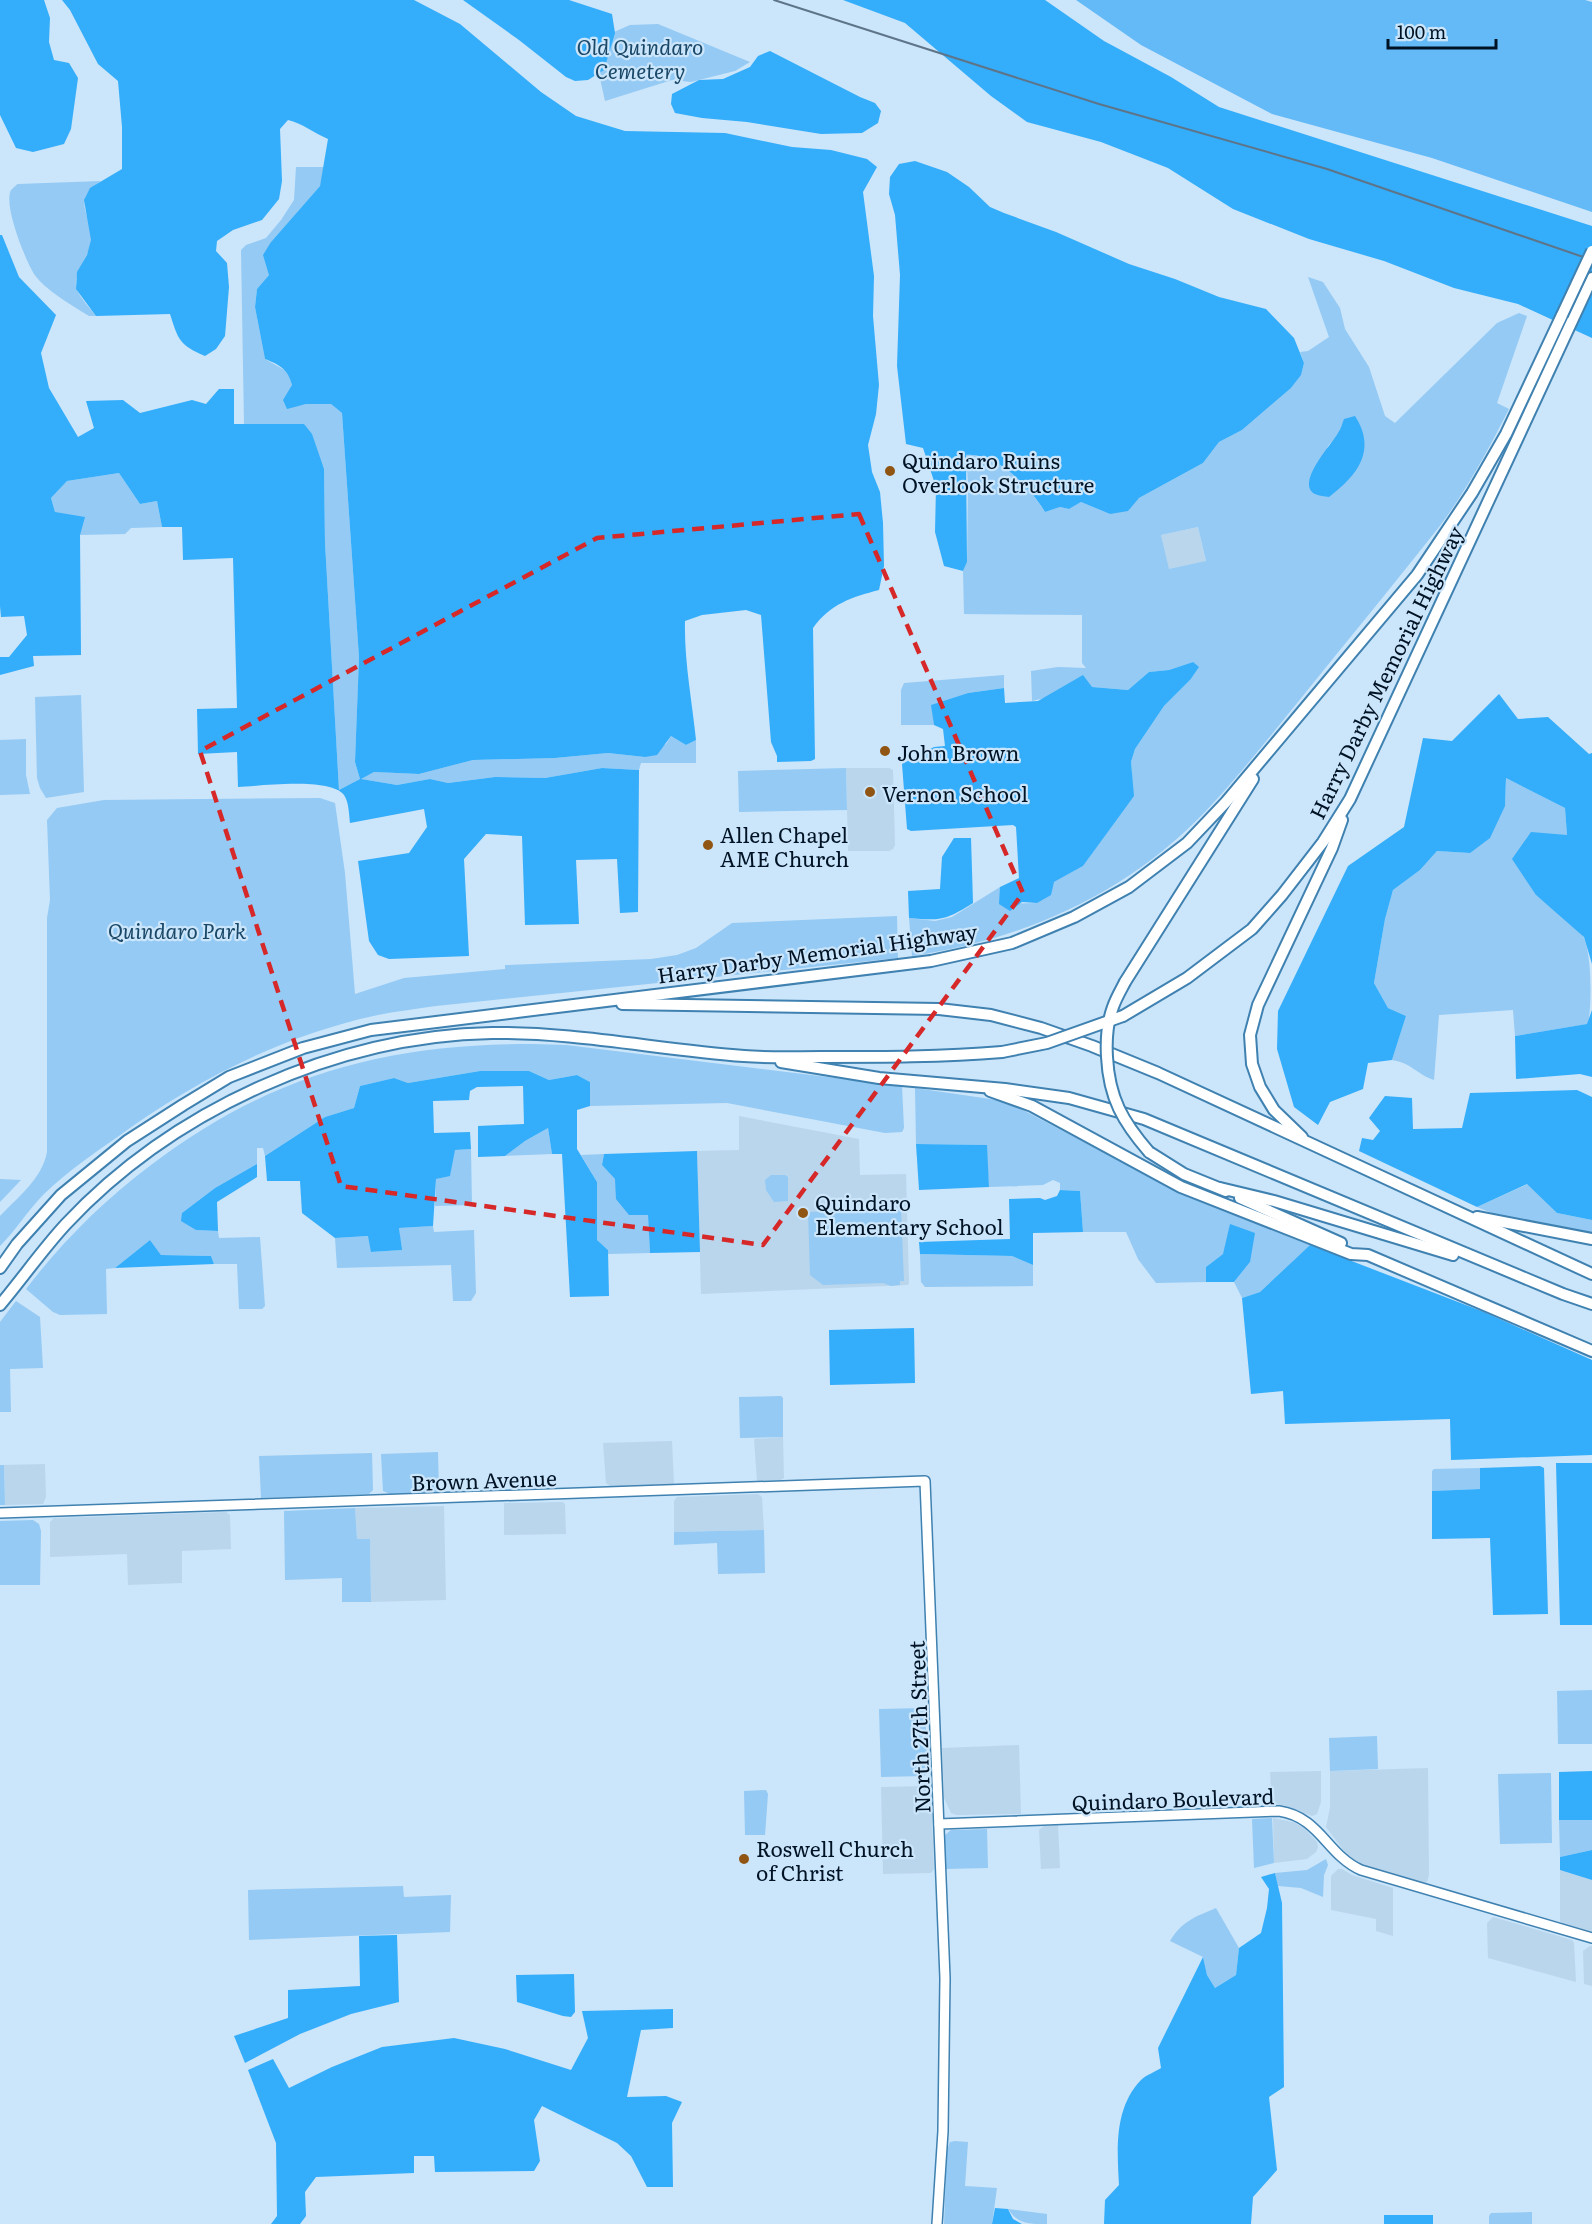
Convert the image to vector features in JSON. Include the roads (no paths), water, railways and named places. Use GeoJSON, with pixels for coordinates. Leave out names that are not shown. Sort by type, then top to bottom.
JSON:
{"type":"FeatureCollection","features":[{"type":"Feature","properties":{"kind":"highway","name":"Harry Darby Memorial Highway"},"geometry":{"type":"LineString","coordinates":[[0,1305],[66,1225],[117,1177],[181,1129],[257,1089],[345,1055],[429,1038],[492,1033],[555,1036],[746,1056],[938,1057],[1002,1052],[1047,1043],[1123,1016],[1188,978],[1252,929],[1323,842],[1350,799],[1567,318],[1592,251]]}},
{"type":"Feature","properties":{"kind":"highway","name":"Harry Darby Memorial Highway"},"geometry":{"type":"LineString","coordinates":[[0,1268],[17,1244],[69,1188],[127,1141],[229,1077],[303,1048],[371,1030],[931,961],[1012,943],[1074,917],[1129,887],[1186,843],[1226,802],[1417,575],[1472,493],[1567,318],[1592,278]]}},
{"type":"Feature","properties":{"kind":"highway"},"geometry":{"type":"LineString","coordinates":[[1272,748],[1125,982],[1113,1008],[1106,1038],[1108,1076],[1114,1099],[1125,1121],[1149,1152],[1184,1174],[1592,1351]]}},
{"type":"Feature","properties":{"kind":"highway"},"geometry":{"type":"LineString","coordinates":[[1308,1143],[1274,1110],[1260,1087],[1252,1064],[1250,1035],[1258,1005],[1332,849],[1350,799]]}},
{"type":"Feature","properties":{"kind":"highway"},"geometry":{"type":"LineString","coordinates":[[585,1003],[939,1009],[991,1015],[1041,1028],[1158,1073],[1592,1274]]}},
{"type":"Feature","properties":{"kind":"highway"},"geometry":{"type":"LineString","coordinates":[[746,1056],[879,1078],[979,1086],[1069,1098],[1144,1119],[1592,1304]]}},
{"type":"Feature","properties":{"kind":"highway"},"geometry":{"type":"LineString","coordinates":[[979,1086],[1032,1106],[1181,1187],[1350,1254],[1368,1255]]}},
{"type":"Feature","properties":{"kind":"highway"},"geometry":{"type":"LineString","coordinates":[[1220,1188],[1274,1201],[1510,1272]]}},
{"type":"Feature","properties":{"kind":"highway"},"geometry":{"type":"LineString","coordinates":[[1462,1215],[1592,1239]]}},
{"type":"Feature","properties":{"kind":"main road","name":"Brown Avenue"},"geometry":{"type":"LineString","coordinates":[[0,1513],[925,1481]]}},
{"type":"Feature","properties":{"kind":"main road","name":"North 27th Street"},"geometry":{"type":"LineString","coordinates":[[925,1481],[945,2012],[943,2131],[937,2224]]}},
{"type":"Feature","properties":{"kind":"main road","name":"Quindaro Boulevard"},"geometry":{"type":"LineString","coordinates":[[939,1824],[1279,1811],[1291,1813],[1303,1818],[1350,1866],[1592,1938]]}},
{"type":"Feature","properties":{"kind":"railway"},"geometry":{"type":"LineString","coordinates":[[774,0],[1099,104],[1327,169],[1592,260]]}},
{"type":"Feature","properties":{"kind":"place","name":"Quindaro Ruins Overlook Structure"},"geometry":{"type":"Point","coordinates":[890,471]}},
{"type":"Feature","properties":{"kind":"place","name":"John Brown"},"geometry":{"type":"Point","coordinates":[885,751]}},
{"type":"Feature","properties":{"kind":"place","name":"Vernon School"},"geometry":{"type":"Point","coordinates":[870,792]}},
{"type":"Feature","properties":{"kind":"place","name":"Allen Chapel AME Church"},"geometry":{"type":"Point","coordinates":[708,845]}},
{"type":"Feature","properties":{"kind":"place","name":"Quindaro Elementary School"},"geometry":{"type":"Point","coordinates":[803,1213]}},
{"type":"Feature","properties":{"kind":"place","name":"Roswell Church of Christ"},"geometry":{"type":"Point","coordinates":[744,1859]}},
{"type":"Feature","properties":{"kind":"park label","name":"Old Quindaro Cemetery"},"geometry":{"type":"Point","coordinates":[640,57]}},
{"type":"Feature","properties":{"kind":"park label","name":"Quindaro Park"},"geometry":{"type":"Point","coordinates":[177,929]}}]}
